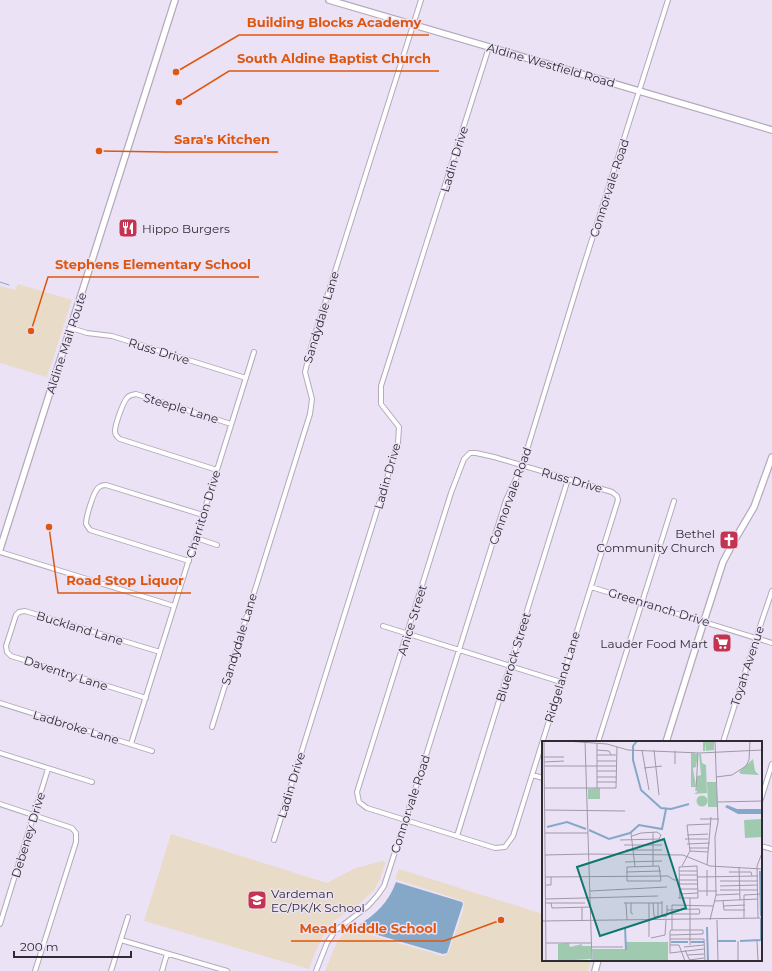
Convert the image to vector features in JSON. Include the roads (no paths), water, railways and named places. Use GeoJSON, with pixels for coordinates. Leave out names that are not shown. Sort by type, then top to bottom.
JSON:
{"type":"FeatureCollection","features":[{"type":"Feature","properties":{"kind":"main road","name":"Aldine Mail Route"},"geometry":{"type":"LineString","coordinates":[[0,549],[175,0]]}},
{"type":"Feature","properties":{"kind":"main road","name":"Aldine Westfield Road"},"geometry":{"type":"LineString","coordinates":[[329,0],[772,130]]}},
{"type":"Feature","properties":{"kind":"main road"},"geometry":{"type":"LineString","coordinates":[[666,741],[726,555],[754,507],[772,457]]}},
{"type":"Feature","properties":{"kind":"main road"},"geometry":{"type":"LineString","coordinates":[[595,971],[598,961]]}},
{"type":"Feature","properties":{"kind":"street","name":"Sandydale Lane"},"geometry":{"type":"LineString","coordinates":[[212,727],[310,414],[312,399],[305,372],[312,344],[421,0]]}},
{"type":"Feature","properties":{"kind":"street","name":"Connorvale Road"},"geometry":{"type":"LineString","coordinates":[[316,971],[327,942],[335,932],[368,906],[384,886],[506,500],[522,466],[668,0]]}},
{"type":"Feature","properties":{"kind":"street","name":"Ladin Drive"},"geometry":{"type":"LineString","coordinates":[[274,840],[398,443],[399,427],[381,404],[381,386],[490,47]]}},
{"type":"Feature","properties":{"kind":"street","name":"Russ Drive"},"geometry":{"type":"LineString","coordinates":[[71,328],[87,333],[112,336],[246,378]]}},
{"type":"Feature","properties":{"kind":"street","name":"Charriton Drive"},"geometry":{"type":"LineString","coordinates":[[131,744],[254,352]]}},
{"type":"Feature","properties":{"kind":"street","name":"Steeple Lane"},"geometry":{"type":"LineString","coordinates":[[217,470],[120,439],[115,435],[119,416],[127,398],[136,394],[232,424]]}},
{"type":"Feature","properties":{"kind":"street","name":"Anice Street"},"geometry":{"type":"LineString","coordinates":[[405,820],[367,808],[359,802],[358,792],[451,493],[464,459],[470,453],[481,454]]}},
{"type":"Feature","properties":{"kind":"street","name":"Russ Drive"},"geometry":{"type":"LineString","coordinates":[[481,454],[568,478],[612,492],[617,496]]}},
{"type":"Feature","properties":{"kind":"street","name":"Bluerock Street"},"geometry":{"type":"LineString","coordinates":[[457,836],[568,478]]}},
{"type":"Feature","properties":{"kind":"street"},"geometry":{"type":"LineString","coordinates":[[189,561],[90,530],[86,524],[90,508],[96,490],[102,485],[106,485],[203,515]]}},
{"type":"Feature","properties":{"kind":"street","name":"Ridgeland Lane"},"geometry":{"type":"LineString","coordinates":[[543,741],[617,504],[617,496]]}},
{"type":"Feature","properties":{"kind":"street"},"geometry":{"type":"LineString","coordinates":[[598,741],[674,501]]}},
{"type":"Feature","properties":{"kind":"street"},"geometry":{"type":"LineString","coordinates":[[196,538],[217,545]]}},
{"type":"Feature","properties":{"kind":"street"},"geometry":{"type":"LineString","coordinates":[[0,552],[174,606]]}},
{"type":"Feature","properties":{"kind":"street","name":"Greenranch Drive"},"geometry":{"type":"LineString","coordinates":[[591,587],[772,643]]}},
{"type":"Feature","properties":{"kind":"street","name":"Toyah Avenue"},"geometry":{"type":"LineString","coordinates":[[723,741],[772,591]]}},
{"type":"Feature","properties":{"kind":"street","name":"Buckland Lane"},"geometry":{"type":"LineString","coordinates":[[11,631],[16,615],[19,612],[25,611],[160,652]]}},
{"type":"Feature","properties":{"kind":"street"},"geometry":{"type":"LineString","coordinates":[[383,626],[561,682]]}},
{"type":"Feature","properties":{"kind":"street","name":"Daventry Lane"},"geometry":{"type":"LineString","coordinates":[[11,631],[6,648],[7,652],[11,656],[146,698]]}},
{"type":"Feature","properties":{"kind":"street","name":"Ladbroke Lane"},"geometry":{"type":"LineString","coordinates":[[0,703],[152,751]]}},
{"type":"Feature","properties":{"kind":"street","name":"Ridgeland Lane"},"geometry":{"type":"LineString","coordinates":[[457,836],[495,848],[505,847],[513,836],[542,743]]}},
{"type":"Feature","properties":{"kind":"street"},"geometry":{"type":"LineString","coordinates":[[0,753],[92,782]]}},
{"type":"Feature","properties":{"kind":"street"},"geometry":{"type":"LineString","coordinates":[[762,796],[772,764]]}},
{"type":"Feature","properties":{"kind":"street","name":"Debeney Drive"},"geometry":{"type":"LineString","coordinates":[[0,924],[48,769]]}},
{"type":"Feature","properties":{"kind":"street"},"geometry":{"type":"LineString","coordinates":[[532,775],[542,778]]}},
{"type":"Feature","properties":{"kind":"street"},"geometry":{"type":"LineString","coordinates":[[0,804],[72,828],[76,832],[76,842],[35,971]]}},
{"type":"Feature","properties":{"kind":"street"},"geometry":{"type":"LineString","coordinates":[[405,820],[457,836]]}},
{"type":"Feature","properties":{"kind":"street"},"geometry":{"type":"LineString","coordinates":[[762,846],[772,850]]}},
{"type":"Feature","properties":{"kind":"street"},"geometry":{"type":"LineString","coordinates":[[111,971],[128,917]]}},
{"type":"Feature","properties":{"kind":"street"},"geometry":{"type":"LineString","coordinates":[[121,940],[215,969],[227,971]]}},
{"type":"Feature","properties":{"kind":"street"},"geometry":{"type":"LineString","coordinates":[[162,971],[167,954]]}},
{"type":"Feature","properties":{"kind":"water"},"geometry":{"type":"Polygon","coordinates":[[[396,882],[462,902],[463,904],[447,953],[443,954],[364,931],[359,925],[386,902],[396,882]]]}},
{"type":"Feature","properties":{"kind":"waterway"},"geometry":{"type":"LineString","coordinates":[[0,282],[9,285]]}},
{"type":"Feature","properties":{"kind":"place","name":"Building Blocks Academy"},"geometry":{"type":"Point","coordinates":[176,72]}},
{"type":"Feature","properties":{"kind":"place","name":"South Aldine Baptist Church"},"geometry":{"type":"Point","coordinates":[179,102]}},
{"type":"Feature","properties":{"kind":"place","name":"Sara's Kitchen"},"geometry":{"type":"Point","coordinates":[99,151]}},
{"type":"Feature","properties":{"kind":"place","name":"Hippo Burgers"},"geometry":{"type":"Point","coordinates":[128,228]}},
{"type":"Feature","properties":{"kind":"place","name":"Stephens Elementary School"},"geometry":{"type":"Point","coordinates":[31,331]}},
{"type":"Feature","properties":{"kind":"place","name":"Road Stop Liquor"},"geometry":{"type":"Point","coordinates":[49,527]}},
{"type":"Feature","properties":{"kind":"place","name":"Bethel Community Church"},"geometry":{"type":"Point","coordinates":[729,540]}},
{"type":"Feature","properties":{"kind":"place","name":"Lauder Food Mart"},"geometry":{"type":"Point","coordinates":[722,643]}},
{"type":"Feature","properties":{"kind":"place","name":"Vardeman EC/PK/K School"},"geometry":{"type":"Point","coordinates":[257,900]}},
{"type":"Feature","properties":{"kind":"place","name":"Mead Middle School"},"geometry":{"type":"Point","coordinates":[501,920]}}]}
